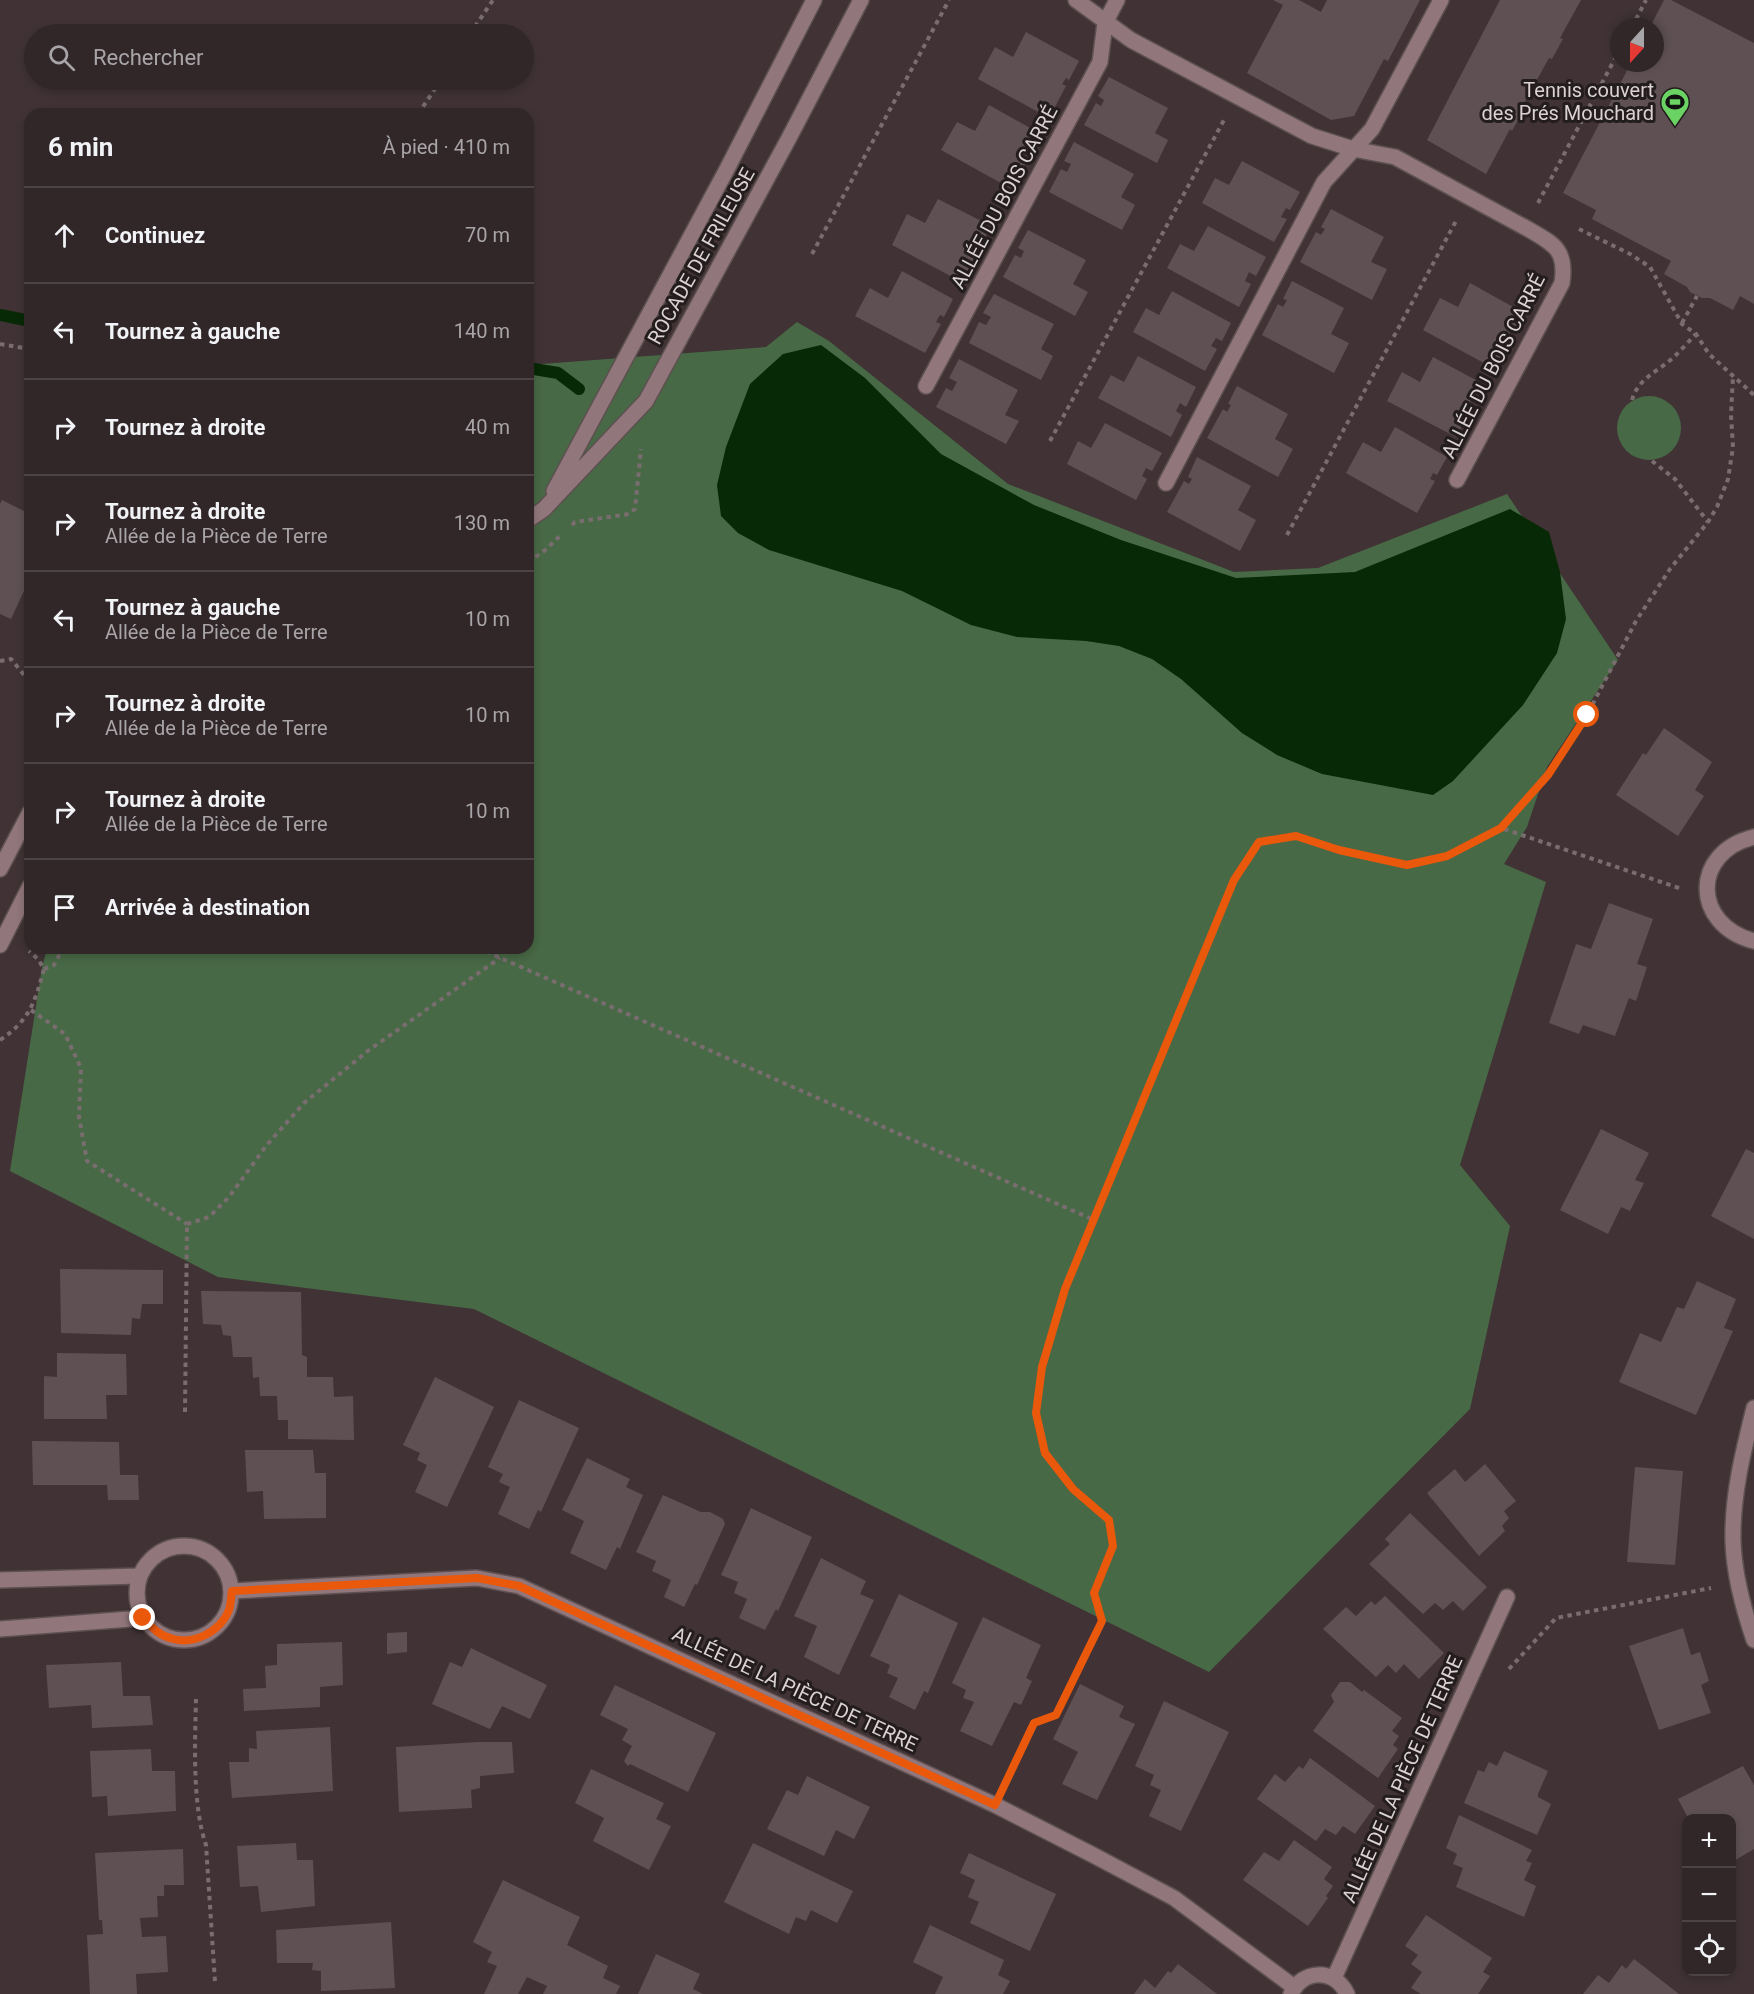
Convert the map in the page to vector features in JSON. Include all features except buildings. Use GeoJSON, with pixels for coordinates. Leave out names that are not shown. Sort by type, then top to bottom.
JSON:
{"type":"FeatureCollection","features":[{"type":"Feature","properties":{"kind":"street","name":"ROCADE DE FRILEUSE"},"geometry":{"type":"LineString","coordinates":[[544,509],[727,169],[814,0]]}},
{"type":"Feature","properties":{"kind":"street","name":"ROCADE DE FRILEUSE"},"geometry":{"type":"LineString","coordinates":[[534,516],[544,509],[646,401],[861,0]]}},
{"type":"Feature","properties":{"kind":"street","name":"ALLÉE DU BOIS CARRÉ"},"geometry":{"type":"LineString","coordinates":[[1076,0],[1131,40],[1312,136],[1353,149],[1395,157],[1546,239],[1560,251],[1564,268],[1562,283],[1457,480]]}},
{"type":"Feature","properties":{"kind":"street","name":"ALLÉE DU BOIS CARRÉ"},"geometry":{"type":"LineString","coordinates":[[926,386],[1100,62],[1105,23],[1117,0]]}},
{"type":"Feature","properties":{"kind":"street"},"geometry":{"type":"LineString","coordinates":[[1166,483],[1324,182],[1372,129],[1441,0]]}},
{"type":"Feature","properties":{"kind":"street"},"geometry":{"type":"LineString","coordinates":[[0,869],[24,823]]}},
{"type":"Feature","properties":{"kind":"street"},"geometry":{"type":"LineString","coordinates":[[1754,837],[1737,841],[1724,850],[1713,863],[1708,879],[1707,896],[1713,913],[1723,927],[1738,937],[1754,941]]}},
{"type":"Feature","properties":{"kind":"street"},"geometry":{"type":"LineString","coordinates":[[0,945],[24,898]]}},
{"type":"Feature","properties":{"kind":"street"},"geometry":{"type":"LineString","coordinates":[[1754,1408],[1735,1498],[1733,1541],[1738,1584],[1754,1640]]}},
{"type":"Feature","properties":{"kind":"street"},"geometry":{"type":"LineString","coordinates":[[185,1544],[208,1550],[226,1567],[232,1591],[229,1609],[219,1626],[204,1636],[186,1640],[169,1638],[155,1630],[143,1618],[136,1598],[138,1576],[156,1553],[185,1544]]}},
{"type":"Feature","properties":{"kind":"street"},"geometry":{"type":"LineString","coordinates":[[0,1580],[138,1576]]}},
{"type":"Feature","properties":{"kind":"street","name":"ALLÉE DE LA PIÈCE DE TERRE"},"geometry":{"type":"LineString","coordinates":[[232,1591],[477,1578],[519,1586],[995,1805],[1174,1898],[1292,1991],[1302,1980],[1312,1975],[1334,1978],[1507,1597]]}},
{"type":"Feature","properties":{"kind":"street"},"geometry":{"type":"LineString","coordinates":[[0,1629],[143,1618]]}},
{"type":"Feature","properties":{"kind":"street"},"geometry":{"type":"LineString","coordinates":[[1334,1978],[1347,1994]]}},
{"type":"Feature","properties":{"kind":"path"},"geometry":{"type":"LineString","coordinates":[[477,24],[493,0]]}},
{"type":"Feature","properties":{"kind":"path"},"geometry":{"type":"LineString","coordinates":[[812,254],[949,0]]}},
{"type":"Feature","properties":{"kind":"path"},"geometry":{"type":"LineString","coordinates":[[1637,18],[1646,0]]}},
{"type":"Feature","properties":{"kind":"path"},"geometry":{"type":"LineString","coordinates":[[1528,229],[1535,208],[1610,68]]}},
{"type":"Feature","properties":{"kind":"path"},"geometry":{"type":"LineString","coordinates":[[422,108],[434,90]]}},
{"type":"Feature","properties":{"kind":"path"},"geometry":{"type":"LineString","coordinates":[[1050,441],[1238,96]]}},
{"type":"Feature","properties":{"kind":"path"},"geometry":{"type":"LineString","coordinates":[[1287,535],[1469,196]]}},
{"type":"Feature","properties":{"kind":"path"},"geometry":{"type":"LineString","coordinates":[[1577,228],[1630,254],[1650,267],[1682,324],[1696,334],[1708,354],[1754,395]]}},
{"type":"Feature","properties":{"kind":"path"},"geometry":{"type":"LineString","coordinates":[[1682,324],[1697,296]]}},
{"type":"Feature","properties":{"kind":"path"},"geometry":{"type":"LineString","coordinates":[[1632,400],[1634,391],[1649,375],[1669,361],[1696,334]]}},
{"type":"Feature","properties":{"kind":"path"},"geometry":{"type":"LineString","coordinates":[[0,344],[24,348]]}},
{"type":"Feature","properties":{"kind":"path"},"geometry":{"type":"LineString","coordinates":[[995,1805],[1034,1723],[1056,1715],[1102,1621],[1094,1593],[1113,1546],[1109,1520],[1073,1489],[1045,1453],[1036,1413],[1042,1367],[1065,1289],[1234,880],[1259,842],[1296,836],[1339,850],[1407,865],[1447,856],[1501,828],[1548,775],[1587,715],[1636,621],[1670,569],[1708,522],[1717,507],[1728,479],[1733,447],[1731,415],[1733,376]]}},
{"type":"Feature","properties":{"kind":"path"},"geometry":{"type":"LineString","coordinates":[[1652,461],[1675,479],[1708,522]]}},
{"type":"Feature","properties":{"kind":"path"},"geometry":{"type":"LineString","coordinates":[[0,661],[11,659],[24,675]]}},
{"type":"Feature","properties":{"kind":"path"},"geometry":{"type":"LineString","coordinates":[[1501,828],[1707,896]]}},
{"type":"Feature","properties":{"kind":"path"},"geometry":{"type":"LineString","coordinates":[[0,1040],[10,1034],[31,1010],[44,969],[32,954]]}},
{"type":"Feature","properties":{"kind":"path"},"geometry":{"type":"LineString","coordinates":[[44,969],[54,965],[60,954]]}},
{"type":"Feature","properties":{"kind":"path"},"geometry":{"type":"LineString","coordinates":[[491,954],[1094,1220]]}},
{"type":"Feature","properties":{"kind":"path"},"geometry":{"type":"LineString","coordinates":[[31,1010],[65,1034],[81,1068],[79,1117],[87,1161],[187,1224],[209,1217],[229,1197],[266,1146],[304,1103],[369,1050],[500,958]]}},
{"type":"Feature","properties":{"kind":"path"},"geometry":{"type":"LineString","coordinates":[[185,1412],[187,1224]]}},
{"type":"Feature","properties":{"kind":"path"},"geometry":{"type":"LineString","coordinates":[[1502,1675],[1556,1618],[1738,1584]]}},
{"type":"Feature","properties":{"kind":"path"},"geometry":{"type":"LineString","coordinates":[[196,1699],[195,1741],[199,1826],[206,1845],[215,1982]]}},
{"type":"Feature","properties":{"kind":"shaded area"},"geometry":{"type":"Polygon","coordinates":[[[797,322],[829,341],[1008,484],[1234,572],[1318,568],[1507,494],[1618,660],[1547,767],[1527,827],[1504,864],[1546,882],[1460,1165],[1510,1226],[1470,1409],[1209,1672],[474,1309],[218,1277],[10,1171],[46,954],[534,954],[534,365],[766,347],[797,322]]]}},
{"type":"Feature","properties":{"kind":"shaded area"},"geometry":{"type":"Polygon","coordinates":[[[821,345],[865,378],[941,454],[1034,505],[1121,540],[1236,578],[1355,572],[1510,509],[1549,532],[1560,572],[1566,619],[1557,653],[1523,705],[1453,781],[1433,795],[1322,774],[1277,755],[1242,733],[1181,679],[1152,659],[1119,646],[1086,641],[1017,637],[971,625],[902,591],[769,550],[738,533],[721,516],[717,485],[726,447],[750,384],[783,354],[821,345]]]}},
{"type":"Feature","properties":{"kind":"shaded area"},"geometry":{"type":"Polygon","coordinates":[[[1643,396],[1655,396],[1672,405],[1679,416],[1681,428],[1679,440],[1672,451],[1655,460],[1643,460],[1631,455],[1622,446],[1617,434],[1617,422],[1622,410],[1631,401],[1643,396]]]}},
{"type":"Feature","properties":{"kind":"waterway"},"geometry":{"type":"LineString","coordinates":[[0,315],[24,320]]}},
{"type":"Feature","properties":{"kind":"waterway"},"geometry":{"type":"LineString","coordinates":[[534,369],[558,373],[579,389]]}},
{"type":"Feature","properties":{"kind":"place","name":"Tennis couvert des Prés Mouchard"},"geometry":{"type":"Point","coordinates":[1675,128]}},
{"type":"Feature","properties":{"kind":"route"},"geometry":{"type":"LineString","coordinates":[[143,1618],[155,1630],[169,1638],[186,1640],[204,1636],[219,1626],[229,1609],[232,1591],[477,1578],[519,1586],[995,1805],[1034,1723],[1056,1715],[1102,1621],[1094,1593],[1113,1546],[1109,1520],[1073,1489],[1045,1453],[1036,1413],[1042,1367],[1065,1289],[1234,880],[1259,842],[1296,836],[1339,850],[1407,865],[1447,856],[1501,828],[1548,775],[1587,715]]}}]}
